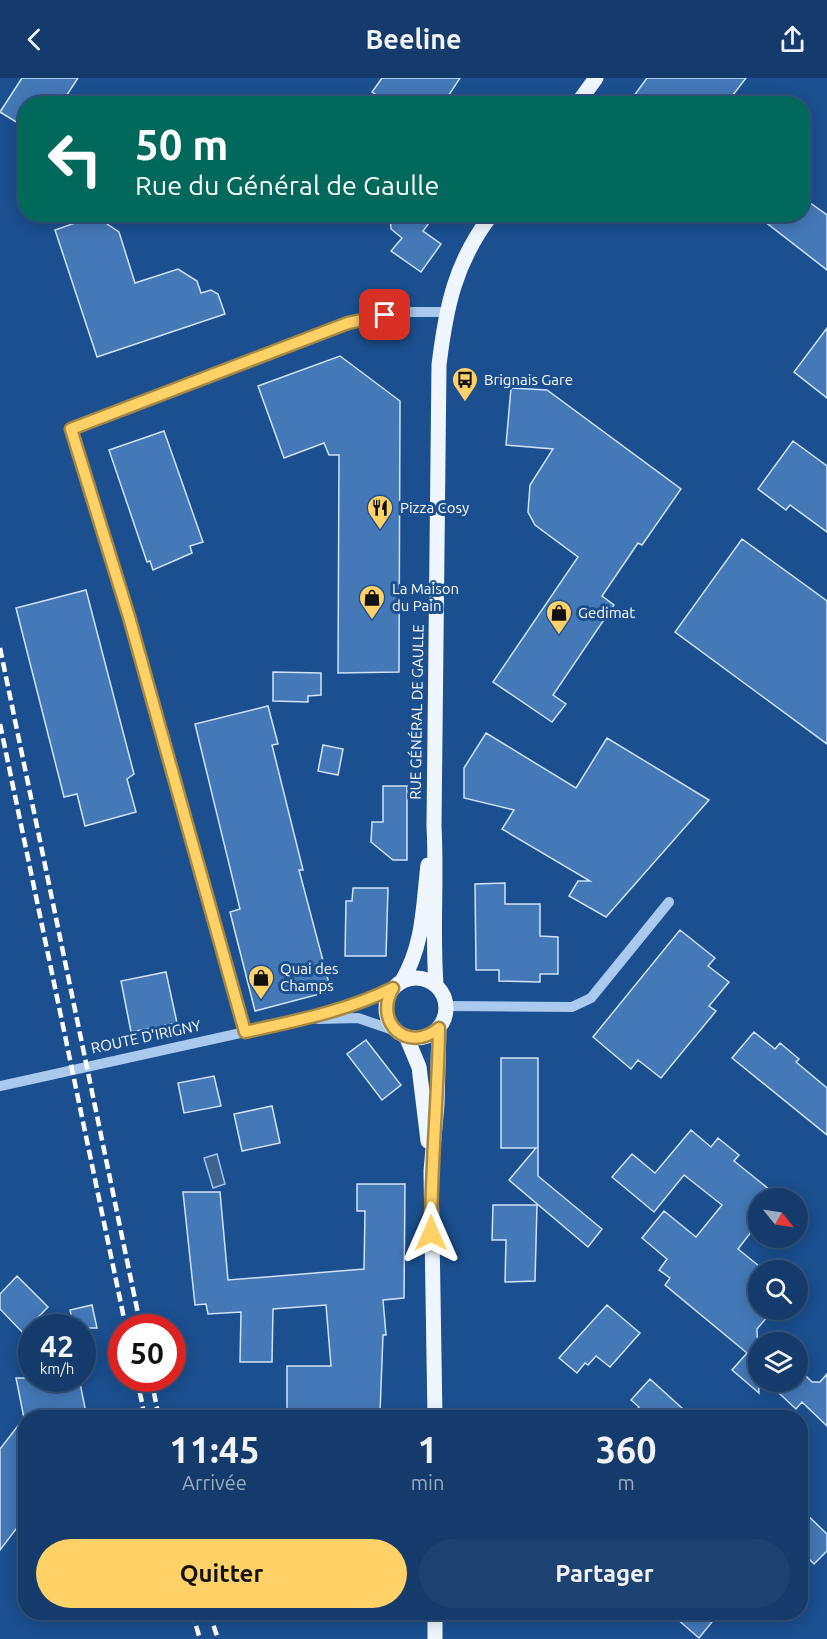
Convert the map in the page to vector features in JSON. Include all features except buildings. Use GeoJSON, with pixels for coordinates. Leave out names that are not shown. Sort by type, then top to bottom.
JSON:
{"type":"FeatureCollection","features":[{"type":"Feature","properties":{"kind":"main road"},"geometry":{"type":"LineString","coordinates":[[583,96],[596,78]]}},
{"type":"Feature","properties":{"kind":"main road","name":"RUE GÉNÉRAL DE GAULLE"},"geometry":{"type":"LineString","coordinates":[[436,984],[433,948],[437,881],[434,826],[439,365],[445,312],[455,279],[487,222]]}},
{"type":"Feature","properties":{"kind":"main road","name":"RUE GÉNÉRAL DE GAULLE"},"geometry":{"type":"LineString","coordinates":[[397,985],[418,945],[434,826]]}},
{"type":"Feature","properties":{"kind":"main road"},"geometry":{"type":"LineString","coordinates":[[431,1171],[418,1067],[401,1034],[387,1015],[388,996],[397,985],[419,977],[436,984],[447,1006],[439,1028],[437,1104],[431,1171],[435,1410]]}},
{"type":"Feature","properties":{"kind":"main road"},"geometry":{"type":"LineString","coordinates":[[401,1034],[424,1037],[439,1028]]}},
{"type":"Feature","properties":{"kind":"main road"},"geometry":{"type":"LineString","coordinates":[[435,1620],[435,1639]]}},
{"type":"Feature","properties":{"kind":"street"},"geometry":{"type":"LineString","coordinates":[[245,1032],[129,617],[71,429],[348,323],[404,312],[445,312]]}},
{"type":"Feature","properties":{"kind":"street"},"geometry":{"type":"LineString","coordinates":[[447,1006],[572,1007],[591,998],[669,902]]}},
{"type":"Feature","properties":{"kind":"street","name":"ROUTE D'IRIGNY"},"geometry":{"type":"LineString","coordinates":[[0,1086],[300,1020],[371,999],[397,985]]}},
{"type":"Feature","properties":{"kind":"street","name":"ROUTE D'IRIGNY"},"geometry":{"type":"LineString","coordinates":[[300,1020],[358,1018],[401,1034]]}},
{"type":"Feature","properties":{"kind":"water"},"geometry":{"type":"Polygon","coordinates":[[[217,1154],[225,1184],[213,1188],[204,1158],[217,1154]]]}},
{"type":"Feature","properties":{"kind":"railway"},"geometry":{"type":"LineString","coordinates":[[0,648],[138,1314]]}},
{"type":"Feature","properties":{"kind":"railway"},"geometry":{"type":"LineString","coordinates":[[0,724],[123,1314]]}},
{"type":"Feature","properties":{"kind":"railway"},"geometry":{"type":"LineString","coordinates":[[140,1392],[143,1410]]}},
{"type":"Feature","properties":{"kind":"railway"},"geometry":{"type":"LineString","coordinates":[[154,1392],[157,1410]]}},
{"type":"Feature","properties":{"kind":"railway"},"geometry":{"type":"LineString","coordinates":[[194,1620],[200,1639]]}},
{"type":"Feature","properties":{"kind":"railway"},"geometry":{"type":"LineString","coordinates":[[212,1620],[218,1639]]}},
{"type":"Feature","properties":{"kind":"place","name":"Brignais Gare"},"geometry":{"type":"Point","coordinates":[465,403]}},
{"type":"Feature","properties":{"kind":"place","name":"Pizza Cosy"},"geometry":{"type":"Point","coordinates":[380,531]}},
{"type":"Feature","properties":{"kind":"place","name":"La Maison du Pain"},"geometry":{"type":"Point","coordinates":[372,621]}},
{"type":"Feature","properties":{"kind":"place","name":"Gedimat"},"geometry":{"type":"Point","coordinates":[559,636]}},
{"type":"Feature","properties":{"kind":"place","name":"Quai des Champs"},"geometry":{"type":"Point","coordinates":[261,1001]}},
{"type":"Feature","properties":{"kind":"route"},"geometry":{"type":"LineString","coordinates":[[385,315],[348,323],[71,429],[129,617],[245,1032],[300,1020],[371,999],[393,988],[386,1006],[390,1024],[396,1031],[415,1038],[432,1034],[439,1028],[437,1104],[431,1171],[431,1233]]}}]}
